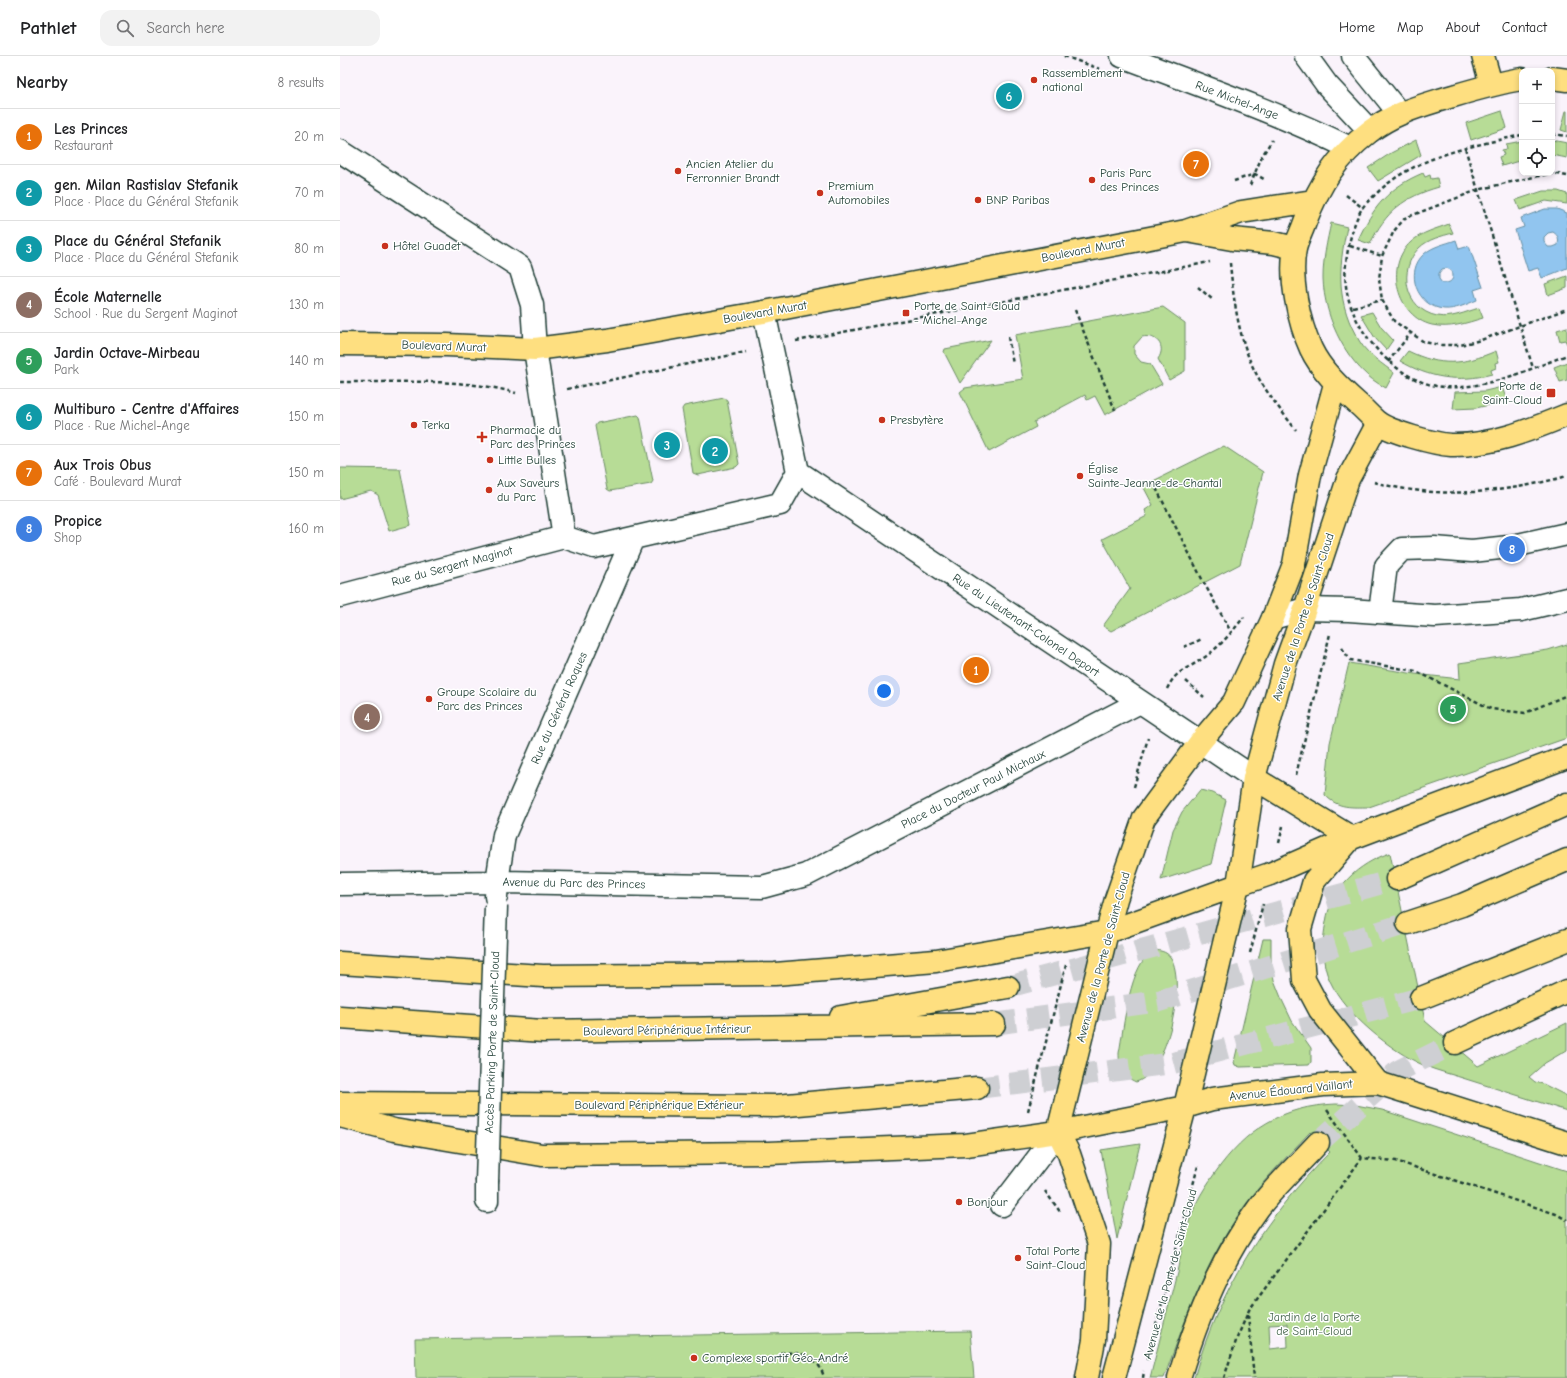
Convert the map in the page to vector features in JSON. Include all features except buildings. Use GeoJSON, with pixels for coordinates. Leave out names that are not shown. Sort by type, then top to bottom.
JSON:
{"type":"FeatureCollection","features":[{"type":"Feature","properties":{"kind":"main road"},"geometry":{"type":"LineString","coordinates":[[1483,56],[1490,84]]}},
{"type":"Feature","properties":{"kind":"main road"},"geometry":{"type":"LineString","coordinates":[[1555,78],[1567,80]]}},
{"type":"Feature","properties":{"kind":"main road"},"geometry":{"type":"LineString","coordinates":[[1519,79],[1490,84],[1399,113],[1370,131],[1350,148],[1323,181],[1313,201],[1295,248],[1293,270],[1302,325],[1312,350],[1335,384],[1378,423],[1402,433],[1450,445],[1481,444],[1531,430],[1567,416]]}},
{"type":"Feature","properties":{"kind":"main road","name":"Boulevard Murat"},"geometry":{"type":"LineString","coordinates":[[340,344],[447,345],[536,349],[607,340],[764,312],[1186,231],[1241,212],[1313,201]]}},
{"type":"Feature","properties":{"kind":"main road","name":"Boulevard Murat"},"geometry":{"type":"LineString","coordinates":[[1186,231],[1232,239],[1274,243],[1295,248]]}},
{"type":"Feature","properties":{"kind":"main road","name":"Avenue de la Porte de Saint-Cloud"},"geometry":{"type":"LineString","coordinates":[[1058,1132],[1116,899],[1144,818],[1201,741],[1234,702],[1273,618],[1294,564],[1310,475],[1335,384]]}},
{"type":"Feature","properties":{"kind":"main road","name":"Avenue de la Porte de Saint-Cloud"},"geometry":{"type":"LineString","coordinates":[[1114,1378],[1185,1107],[1238,885],[1254,778],[1285,664],[1305,610],[1348,479],[1378,423]]}},
{"type":"Feature","properties":{"kind":"main road"},"geometry":{"type":"LineString","coordinates":[[340,963],[542,976],[776,974],[936,961],[1107,932],[1270,874],[1352,838],[1567,757]]}},
{"type":"Feature","properties":{"kind":"main road"},"geometry":{"type":"LineString","coordinates":[[1254,778],[1352,838]]}},
{"type":"Feature","properties":{"kind":"main road"},"geometry":{"type":"LineString","coordinates":[[1397,879],[1567,804]]}},
{"type":"Feature","properties":{"kind":"main road"},"geometry":{"type":"LineString","coordinates":[[1352,838],[1314,881],[1300,929],[1304,980],[1320,1010],[1378,1083]]}},
{"type":"Feature","properties":{"kind":"main road"},"geometry":{"type":"LineString","coordinates":[[1408,923],[1462,905],[1567,860]]}},
{"type":"Feature","properties":{"kind":"main road"},"geometry":{"type":"LineString","coordinates":[[1421,998],[1567,940]]}},
{"type":"Feature","properties":{"kind":"main road"},"geometry":{"type":"LineString","coordinates":[[772,1029],[1008,987]]}},
{"type":"Feature","properties":{"kind":"main road"},"geometry":{"type":"LineString","coordinates":[[1455,1043],[1567,991]]}},
{"type":"Feature","properties":{"kind":"main road","name":"Boulevard Périphérique Intérieur"},"geometry":{"type":"LineString","coordinates":[[340,1017],[543,1031],[772,1029],[994,1024]]}},
{"type":"Feature","properties":{"kind":"main road","name":"Avenue Édouard Vaillant"},"geometry":{"type":"LineString","coordinates":[[340,1116],[394,1130],[542,1155],[776,1153],[966,1145],[1058,1132],[1185,1107],[1212,1099],[1322,1085],[1378,1083],[1567,1143]]}},
{"type":"Feature","properties":{"kind":"main road","name":"Boulevard Périphérique Extérieur"},"geometry":{"type":"LineString","coordinates":[[340,1102],[776,1106],[977,1088]]}},
{"type":"Feature","properties":{"kind":"main road"},"geometry":{"type":"LineString","coordinates":[[1058,1132],[1069,1154],[1099,1244],[1094,1340],[1087,1378]]}},
{"type":"Feature","properties":{"kind":"main road"},"geometry":{"type":"LineString","coordinates":[[1180,1378],[1185,1360],[1218,1275],[1257,1210],[1318,1143]]}},
{"type":"Feature","properties":{"kind":"street","name":"Rue Michel-Ange"},"geometry":{"type":"LineString","coordinates":[[1122,56],[1262,108],[1350,148]]}},
{"type":"Feature","properties":{"kind":"street"},"geometry":{"type":"LineString","coordinates":[[1306,56],[1326,85],[1370,131]]}},
{"type":"Feature","properties":{"kind":"street"},"geometry":{"type":"LineString","coordinates":[[1353,56],[1399,113]]}},
{"type":"Feature","properties":{"kind":"street"},"geometry":{"type":"LineString","coordinates":[[340,151],[520,267],[532,305],[536,349],[564,537],[594,547],[780,504],[798,472],[764,312]]}},
{"type":"Feature","properties":{"kind":"street","name":"Rue du Lieutenant-Colonel Deport"},"geometry":{"type":"LineString","coordinates":[[798,472],[1254,778]]}},
{"type":"Feature","properties":{"kind":"street"},"geometry":{"type":"LineString","coordinates":[[1380,612],[1386,566],[1402,549],[1434,548],[1472,551],[1509,547],[1567,534]]}},
{"type":"Feature","properties":{"kind":"street","name":"Rue du Sergent Maginot"},"geometry":{"type":"LineString","coordinates":[[340,596],[564,537]]}},
{"type":"Feature","properties":{"kind":"street","name":"Rue du Général Roques"},"geometry":{"type":"LineString","coordinates":[[496,882],[504,835],[633,538]]}},
{"type":"Feature","properties":{"kind":"street"},"geometry":{"type":"LineString","coordinates":[[1273,618],[1305,610],[1349,610],[1435,616],[1521,610],[1567,599]]}},
{"type":"Feature","properties":{"kind":"street","name":"Place du Docteur Paul Michaux"},"geometry":{"type":"LineString","coordinates":[[806,875],[1140,702]]}},
{"type":"Feature","properties":{"kind":"street","name":"Avenue du Parc des Princes"},"geometry":{"type":"LineString","coordinates":[[340,884],[496,882],[762,887],[806,875]]}},
{"type":"Feature","properties":{"kind":"street","name":"Accès Parking Porte de Saint-Cloud"},"geometry":{"type":"LineString","coordinates":[[487,1192],[496,882]]}},
{"type":"Feature","properties":{"kind":"street"},"geometry":{"type":"LineString","coordinates":[[1002,1205],[1058,1132]]}},
{"type":"Feature","properties":{"kind":"path"},"geometry":{"type":"LineString","coordinates":[[1555,134],[1567,136]]}},
{"type":"Feature","properties":{"kind":"path"},"geometry":{"type":"LineString","coordinates":[[1519,136],[1465,148],[1410,168],[1379,191],[1363,208],[1355,224],[1348,254],[1346,286],[1355,316],[1370,342],[1388,362],[1415,379],[1436,386],[1463,386],[1491,382],[1567,355]]}},
{"type":"Feature","properties":{"kind":"path"},"geometry":{"type":"LineString","coordinates":[[1249,188],[1262,156],[1272,141]]}},
{"type":"Feature","properties":{"kind":"path"},"geometry":{"type":"LineString","coordinates":[[1465,148],[1533,368]]}},
{"type":"Feature","properties":{"kind":"path"},"geometry":{"type":"LineString","coordinates":[[1234,181],[1255,174],[1264,179]]}},
{"type":"Feature","properties":{"kind":"path"},"geometry":{"type":"LineString","coordinates":[[1567,176],[1553,174],[1478,190],[1405,218],[1394,231],[1382,256],[1379,279],[1382,300],[1394,321],[1410,334],[1424,342],[1441,345],[1460,345],[1521,326],[1567,309]]}},
{"type":"Feature","properties":{"kind":"path"},"geometry":{"type":"LineString","coordinates":[[1343,193],[1363,208]]}},
{"type":"Feature","properties":{"kind":"path"},"geometry":{"type":"LineString","coordinates":[[1350,246],[1382,256]]}},
{"type":"Feature","properties":{"kind":"path"},"geometry":{"type":"LineString","coordinates":[[793,342],[1215,261]]}},
{"type":"Feature","properties":{"kind":"path"},"geometry":{"type":"LineString","coordinates":[[1232,281],[1242,331],[1251,363],[1269,395],[1299,434]]}},
{"type":"Feature","properties":{"kind":"path"},"geometry":{"type":"LineString","coordinates":[[1198,287],[1213,300]]}},
{"type":"Feature","properties":{"kind":"path"},"geometry":{"type":"LineString","coordinates":[[1352,307],[1382,300]]}},
{"type":"Feature","properties":{"kind":"path"},"geometry":{"type":"LineString","coordinates":[[1075,310],[1115,410]]}},
{"type":"Feature","properties":{"kind":"path"},"geometry":{"type":"LineString","coordinates":[[1388,362],[1410,334]]}},
{"type":"Feature","properties":{"kind":"path"},"geometry":{"type":"LineString","coordinates":[[1008,337],[1013,364]]}},
{"type":"Feature","properties":{"kind":"path"},"geometry":{"type":"LineString","coordinates":[[565,389],[752,350]]}},
{"type":"Feature","properties":{"kind":"path"},"geometry":{"type":"LineString","coordinates":[[340,382],[462,384],[501,388],[521,394]]}},
{"type":"Feature","properties":{"kind":"path"},"geometry":{"type":"LineString","coordinates":[[1393,487],[1424,491],[1486,492],[1547,482],[1567,476]]}},
{"type":"Feature","properties":{"kind":"path"},"geometry":{"type":"LineString","coordinates":[[1153,482],[1204,583],[1231,632],[1202,659],[1178,672],[1171,680]]}},
{"type":"Feature","properties":{"kind":"path"},"geometry":{"type":"LineString","coordinates":[[1184,647],[1202,639]]}},
{"type":"Feature","properties":{"kind":"path"},"geometry":{"type":"LineString","coordinates":[[1342,648],[1350,660],[1416,671],[1491,709],[1525,713],[1567,695]]}},
{"type":"Feature","properties":{"kind":"path"},"geometry":{"type":"LineString","coordinates":[[1186,681],[1208,700]]}},
{"type":"Feature","properties":{"kind":"path"},"geometry":{"type":"LineString","coordinates":[[1027,1136],[1028,1108],[1065,967]]}},
{"type":"Feature","properties":{"kind":"path"},"geometry":{"type":"LineString","coordinates":[[1323,1104],[1362,1158],[1396,1161],[1556,1214],[1567,1220]]}},
{"type":"Feature","properties":{"kind":"path"},"geometry":{"type":"LineString","coordinates":[[1224,1378],[1237,1338],[1248,1314],[1362,1158]]}},
{"type":"Feature","properties":{"kind":"path","name":"Avenue de la Porte de Saint-Cloud"},"geometry":{"type":"LineString","coordinates":[[1143,1378],[1200,1159]]}},
{"type":"Feature","properties":{"kind":"path"},"geometry":{"type":"LineString","coordinates":[[1029,1169],[1065,1218]]}},
{"type":"Feature","properties":{"kind":"path"},"geometry":{"type":"LineString","coordinates":[[1248,1314],[1254,1378]]}},
{"type":"Feature","properties":{"kind":"path"},"geometry":{"type":"LineString","coordinates":[[780,1352],[798,1352],[812,1358],[822,1368],[824,1377]]}},
{"type":"Feature","properties":{"kind":"green space"},"geometry":{"type":"Polygon","coordinates":[[[1502,111],[1507,128],[1471,140],[1466,123],[1502,111]]]}},
{"type":"Feature","properties":{"kind":"green space"},"geometry":{"type":"Polygon","coordinates":[[[1567,111],[1567,132],[1561,130],[1567,111]]]}},
{"type":"Feature","properties":{"kind":"green space"},"geometry":{"type":"Polygon","coordinates":[[[1416,140],[1421,155],[1378,181],[1368,168],[1391,153],[1416,140]]]}},
{"type":"Feature","properties":{"kind":"green space"},"geometry":{"type":"Polygon","coordinates":[[[1555,141],[1567,143],[1567,158],[1555,156],[1555,141]]]}},
{"type":"Feature","properties":{"kind":"green space"},"geometry":{"type":"Polygon","coordinates":[[[1519,142],[1519,161],[1502,166],[1499,157],[1504,155],[1502,150],[1507,149],[1506,144],[1519,142]]]}},
{"type":"Feature","properties":{"kind":"green space"},"geometry":{"type":"Polygon","coordinates":[[[1423,173],[1425,177],[1430,175],[1431,179],[1437,178],[1439,187],[1416,195],[1397,207],[1376,232],[1370,244],[1358,240],[1376,208],[1383,199],[1401,185],[1423,173]]]}},
{"type":"Feature","properties":{"kind":"green space"},"geometry":{"type":"Polygon","coordinates":[[[1543,191],[1558,191],[1567,194],[1567,204],[1546,201],[1520,210],[1516,200],[1543,191]]]}},
{"type":"Feature","properties":{"kind":"green space"},"geometry":{"type":"Polygon","coordinates":[[[1331,223],[1347,227],[1341,272],[1343,300],[1352,328],[1363,347],[1394,373],[1386,388],[1372,380],[1360,369],[1350,356],[1333,326],[1324,294],[1323,278],[1331,223]]]}},
{"type":"Feature","properties":{"kind":"green space"},"geometry":{"type":"Polygon","coordinates":[[[1449,224],[1453,233],[1427,242],[1419,248],[1412,257],[1408,266],[1407,277],[1411,297],[1417,305],[1426,312],[1437,316],[1448,317],[1479,308],[1483,318],[1458,325],[1439,326],[1420,320],[1410,312],[1403,302],[1398,290],[1398,264],[1403,252],[1411,242],[1424,233],[1449,224]]]}},
{"type":"Feature","properties":{"kind":"green space"},"geometry":{"type":"Polygon","coordinates":[[[1567,276],[1567,288],[1548,295],[1545,284],[1567,276]]]}},
{"type":"Feature","properties":{"kind":"green space"},"geometry":{"type":"Polygon","coordinates":[[[1163,307],[1185,323],[1185,371],[1169,380],[1158,359],[1161,350],[1159,342],[1152,337],[1142,337],[1134,346],[1134,354],[1141,362],[1150,364],[1162,384],[1105,415],[1095,396],[1087,400],[1085,395],[1034,422],[1036,427],[989,452],[960,392],[965,388],[1023,379],[1015,335],[1163,307]]]}},
{"type":"Feature","properties":{"kind":"green space"},"geometry":{"type":"Polygon","coordinates":[[[1372,312],[1381,327],[1393,340],[1386,350],[1375,338],[1361,315],[1372,312]]]}},
{"type":"Feature","properties":{"kind":"green space"},"geometry":{"type":"Polygon","coordinates":[[[1567,327],[1567,344],[1565,340],[1560,341],[1557,330],[1567,327]]]}},
{"type":"Feature","properties":{"kind":"green space"},"geometry":{"type":"Polygon","coordinates":[[[991,340],[960,383],[944,352],[945,349],[991,340]]]}},
{"type":"Feature","properties":{"kind":"green space"},"geometry":{"type":"Polygon","coordinates":[[[1408,351],[1431,360],[1452,362],[1473,359],[1496,351],[1499,362],[1495,363],[1496,368],[1491,370],[1492,374],[1467,378],[1444,377],[1433,375],[1411,367],[1400,361],[1408,351]]]}},
{"type":"Feature","properties":{"kind":"green space"},"geometry":{"type":"Polygon","coordinates":[[[1567,362],[1567,380],[1560,382],[1554,367],[1567,362]]]}},
{"type":"Feature","properties":{"kind":"green space"},"geometry":{"type":"Polygon","coordinates":[[[1502,387],[1507,401],[1476,408],[1453,409],[1455,392],[1485,391],[1502,387]]]}},
{"type":"Feature","properties":{"kind":"green space"},"geometry":{"type":"Polygon","coordinates":[[[724,398],[727,400],[739,464],[736,467],[698,475],[693,473],[682,409],[684,406],[724,398]]]}},
{"type":"Feature","properties":{"kind":"green space"},"geometry":{"type":"Polygon","coordinates":[[[638,415],[640,417],[653,481],[651,484],[610,491],[607,489],[595,426],[597,423],[638,415]]]}},
{"type":"Feature","properties":{"kind":"green space"},"geometry":{"type":"Polygon","coordinates":[[[1224,446],[1263,472],[1240,564],[1111,631],[1103,626],[1130,589],[1102,539],[1147,516],[1145,510],[1153,505],[1143,486],[1224,446]]]}},
{"type":"Feature","properties":{"kind":"green space"},"geometry":{"type":"Polygon","coordinates":[[[340,468],[400,469],[411,525],[389,531],[378,495],[371,491],[340,499],[340,468]]]}},
{"type":"Feature","properties":{"kind":"green space"},"geometry":{"type":"Polygon","coordinates":[[[1567,644],[1567,738],[1369,807],[1351,807],[1340,805],[1330,800],[1325,795],[1330,743],[1349,663],[1415,674],[1460,679],[1459,663],[1548,650],[1567,644]]]}},
{"type":"Feature","properties":{"kind":"green space"},"geometry":{"type":"Polygon","coordinates":[[[1200,790],[1213,793],[1226,800],[1211,864],[1161,880],[1173,830],[1182,812],[1200,790]]]}},
{"type":"Feature","properties":{"kind":"green space"},"geometry":{"type":"Polygon","coordinates":[[[1390,853],[1425,1021],[1478,1066],[1567,1023],[1567,1050],[1545,1063],[1529,1077],[1535,1082],[1543,1084],[1567,1096],[1567,1111],[1434,1069],[1410,1059],[1383,1041],[1370,1030],[1346,1006],[1337,994],[1327,974],[1323,952],[1326,922],[1329,910],[1334,898],[1348,878],[1368,863],[1390,853]]]}},
{"type":"Feature","properties":{"kind":"green space"},"geometry":{"type":"Polygon","coordinates":[[[1263,939],[1271,939],[1271,960],[1274,980],[1292,1021],[1311,1048],[1311,1062],[1309,1065],[1240,1067],[1235,1065],[1234,1062],[1263,939]]]}},
{"type":"Feature","properties":{"kind":"green space"},"geometry":{"type":"Polygon","coordinates":[[[1155,950],[1168,954],[1171,958],[1175,970],[1175,1006],[1165,1045],[1157,1062],[1147,1075],[1136,1082],[1127,1077],[1122,1071],[1119,1053],[1129,996],[1134,981],[1139,967],[1146,957],[1155,950]]]}},
{"type":"Feature","properties":{"kind":"green space","name":"Jardin de la Porte de Saint-Cloud"},"geometry":{"type":"Polygon","coordinates":[[[1336,1104],[1356,1105],[1382,1110],[1567,1171],[1567,1378],[1194,1378],[1216,1315],[1247,1256],[1285,1202],[1330,1152],[1310,1132],[1261,1185],[1235,1220],[1213,1258],[1195,1297],[1164,1378],[1150,1378],[1187,1229],[1202,1192],[1227,1157],[1253,1132],[1282,1115],[1299,1109],[1336,1104]],[[1287,1324],[1269,1325],[1270,1349],[1288,1347],[1287,1324]]]}},
{"type":"Feature","properties":{"kind":"green space"},"geometry":{"type":"Polygon","coordinates":[[[1140,1144],[1117,1239],[1101,1150],[1140,1144]]]}},
{"type":"Feature","properties":{"kind":"green space","name":"Complexe sportif Géo-André"},"geometry":{"type":"Polygon","coordinates":[[[970,1331],[974,1378],[416,1378],[415,1339],[970,1331]]]}},
{"type":"Feature","properties":{"kind":"water"},"geometry":{"type":"Polygon","coordinates":[[[1545,209],[1557,209],[1567,213],[1567,268],[1542,278],[1538,268],[1528,271],[1515,230],[1524,227],[1521,218],[1545,209]],[[1553,232],[1548,233],[1544,237],[1544,242],[1548,247],[1558,245],[1558,238],[1553,232]]]}},
{"type":"Feature","properties":{"kind":"water"},"geometry":{"type":"Polygon","coordinates":[[[1456,240],[1459,249],[1469,246],[1483,287],[1474,290],[1477,300],[1465,305],[1448,309],[1435,307],[1427,302],[1416,288],[1414,279],[1415,270],[1418,261],[1428,251],[1456,240]],[[1447,268],[1442,269],[1439,273],[1439,279],[1442,283],[1448,283],[1453,279],[1452,271],[1447,268]]]}},
{"type":"Feature","properties":{"kind":"tunnel"},"geometry":{"type":"LineString","coordinates":[[1008,987],[1397,879]]}},
{"type":"Feature","properties":{"kind":"tunnel"},"geometry":{"type":"LineString","coordinates":[[994,1024],[1159,1001],[1408,923]]}},
{"type":"Feature","properties":{"kind":"tunnel"},"geometry":{"type":"LineString","coordinates":[[977,1088],[1173,1063],[1421,998]]}},
{"type":"Feature","properties":{"kind":"tunnel"},"geometry":{"type":"LineString","coordinates":[[1318,1143],[1398,1071],[1455,1043]]}},
{"type":"Feature","properties":{"kind":"place","name":"Rassemblement national"},"geometry":{"type":"Point","coordinates":[1034,80]}},
{"type":"Feature","properties":{"kind":"place","name":"Multiburo - Centre d'Affaires"},"geometry":{"type":"Point","coordinates":[1009,96]}},
{"type":"Feature","properties":{"kind":"place","name":"Aux Trois Obus"},"geometry":{"type":"Point","coordinates":[1196,164]}},
{"type":"Feature","properties":{"kind":"place","name":"Ancien Atelier du Ferronnier Brandt"},"geometry":{"type":"Point","coordinates":[678,171]}},
{"type":"Feature","properties":{"kind":"place","name":"Paris Parc des Princes"},"geometry":{"type":"Point","coordinates":[1092,180]}},
{"type":"Feature","properties":{"kind":"place","name":"Premium Automobiles"},"geometry":{"type":"Point","coordinates":[820,193]}},
{"type":"Feature","properties":{"kind":"place","name":"BNP Paribas"},"geometry":{"type":"Point","coordinates":[978,200]}},
{"type":"Feature","properties":{"kind":"place","name":"Hôtel Guadet"},"geometry":{"type":"Point","coordinates":[385,246]}},
{"type":"Feature","properties":{"kind":"place","name":"Porte de Saint-Cloud - Michel-Ange"},"geometry":{"type":"Point","coordinates":[906,313]}},
{"type":"Feature","properties":{"kind":"place","name":"Porte de Saint-Cloud"},"geometry":{"type":"Point","coordinates":[1551,393]}},
{"type":"Feature","properties":{"kind":"place","name":"Presbytère"},"geometry":{"type":"Point","coordinates":[882,420]}},
{"type":"Feature","properties":{"kind":"place","name":"Terka"},"geometry":{"type":"Point","coordinates":[414,425]}},
{"type":"Feature","properties":{"kind":"place","name":"Pharmacie du Parc des Princes"},"geometry":{"type":"Point","coordinates":[482,437]}},
{"type":"Feature","properties":{"kind":"place","name":"Place du Général Stefanik"},"geometry":{"type":"Point","coordinates":[667,445]}},
{"type":"Feature","properties":{"kind":"place","name":"gen. Milan Rastislav Stefanik"},"geometry":{"type":"Point","coordinates":[715,451]}},
{"type":"Feature","properties":{"kind":"place","name":"Little Bulles"},"geometry":{"type":"Point","coordinates":[490,460]}},
{"type":"Feature","properties":{"kind":"place","name":"Église Sainte-Jeanne-de-Chantal"},"geometry":{"type":"Point","coordinates":[1080,476]}},
{"type":"Feature","properties":{"kind":"place","name":"Aux Saveurs du Parc"},"geometry":{"type":"Point","coordinates":[489,490]}},
{"type":"Feature","properties":{"kind":"place","name":"Propice"},"geometry":{"type":"Point","coordinates":[1512,549]}},
{"type":"Feature","properties":{"kind":"place","name":"Les Princes"},"geometry":{"type":"Point","coordinates":[976,670]}},
{"type":"Feature","properties":{"kind":"place","name":"Groupe Scolaire du Parc des Princes"},"geometry":{"type":"Point","coordinates":[429,699]}},
{"type":"Feature","properties":{"kind":"place","name":"Jardin Octave-Mirbeau"},"geometry":{"type":"Point","coordinates":[1453,709]}},
{"type":"Feature","properties":{"kind":"place","name":"École Maternelle"},"geometry":{"type":"Point","coordinates":[367,717]}},
{"type":"Feature","properties":{"kind":"place","name":"Bonjour"},"geometry":{"type":"Point","coordinates":[959,1202]}},
{"type":"Feature","properties":{"kind":"place","name":"Total Porte Saint-Cloud"},"geometry":{"type":"Point","coordinates":[1018,1258]}},
{"type":"Feature","properties":{"kind":"place","name":"Complexe sportif Géo-André"},"geometry":{"type":"Point","coordinates":[694,1358]}}]}
